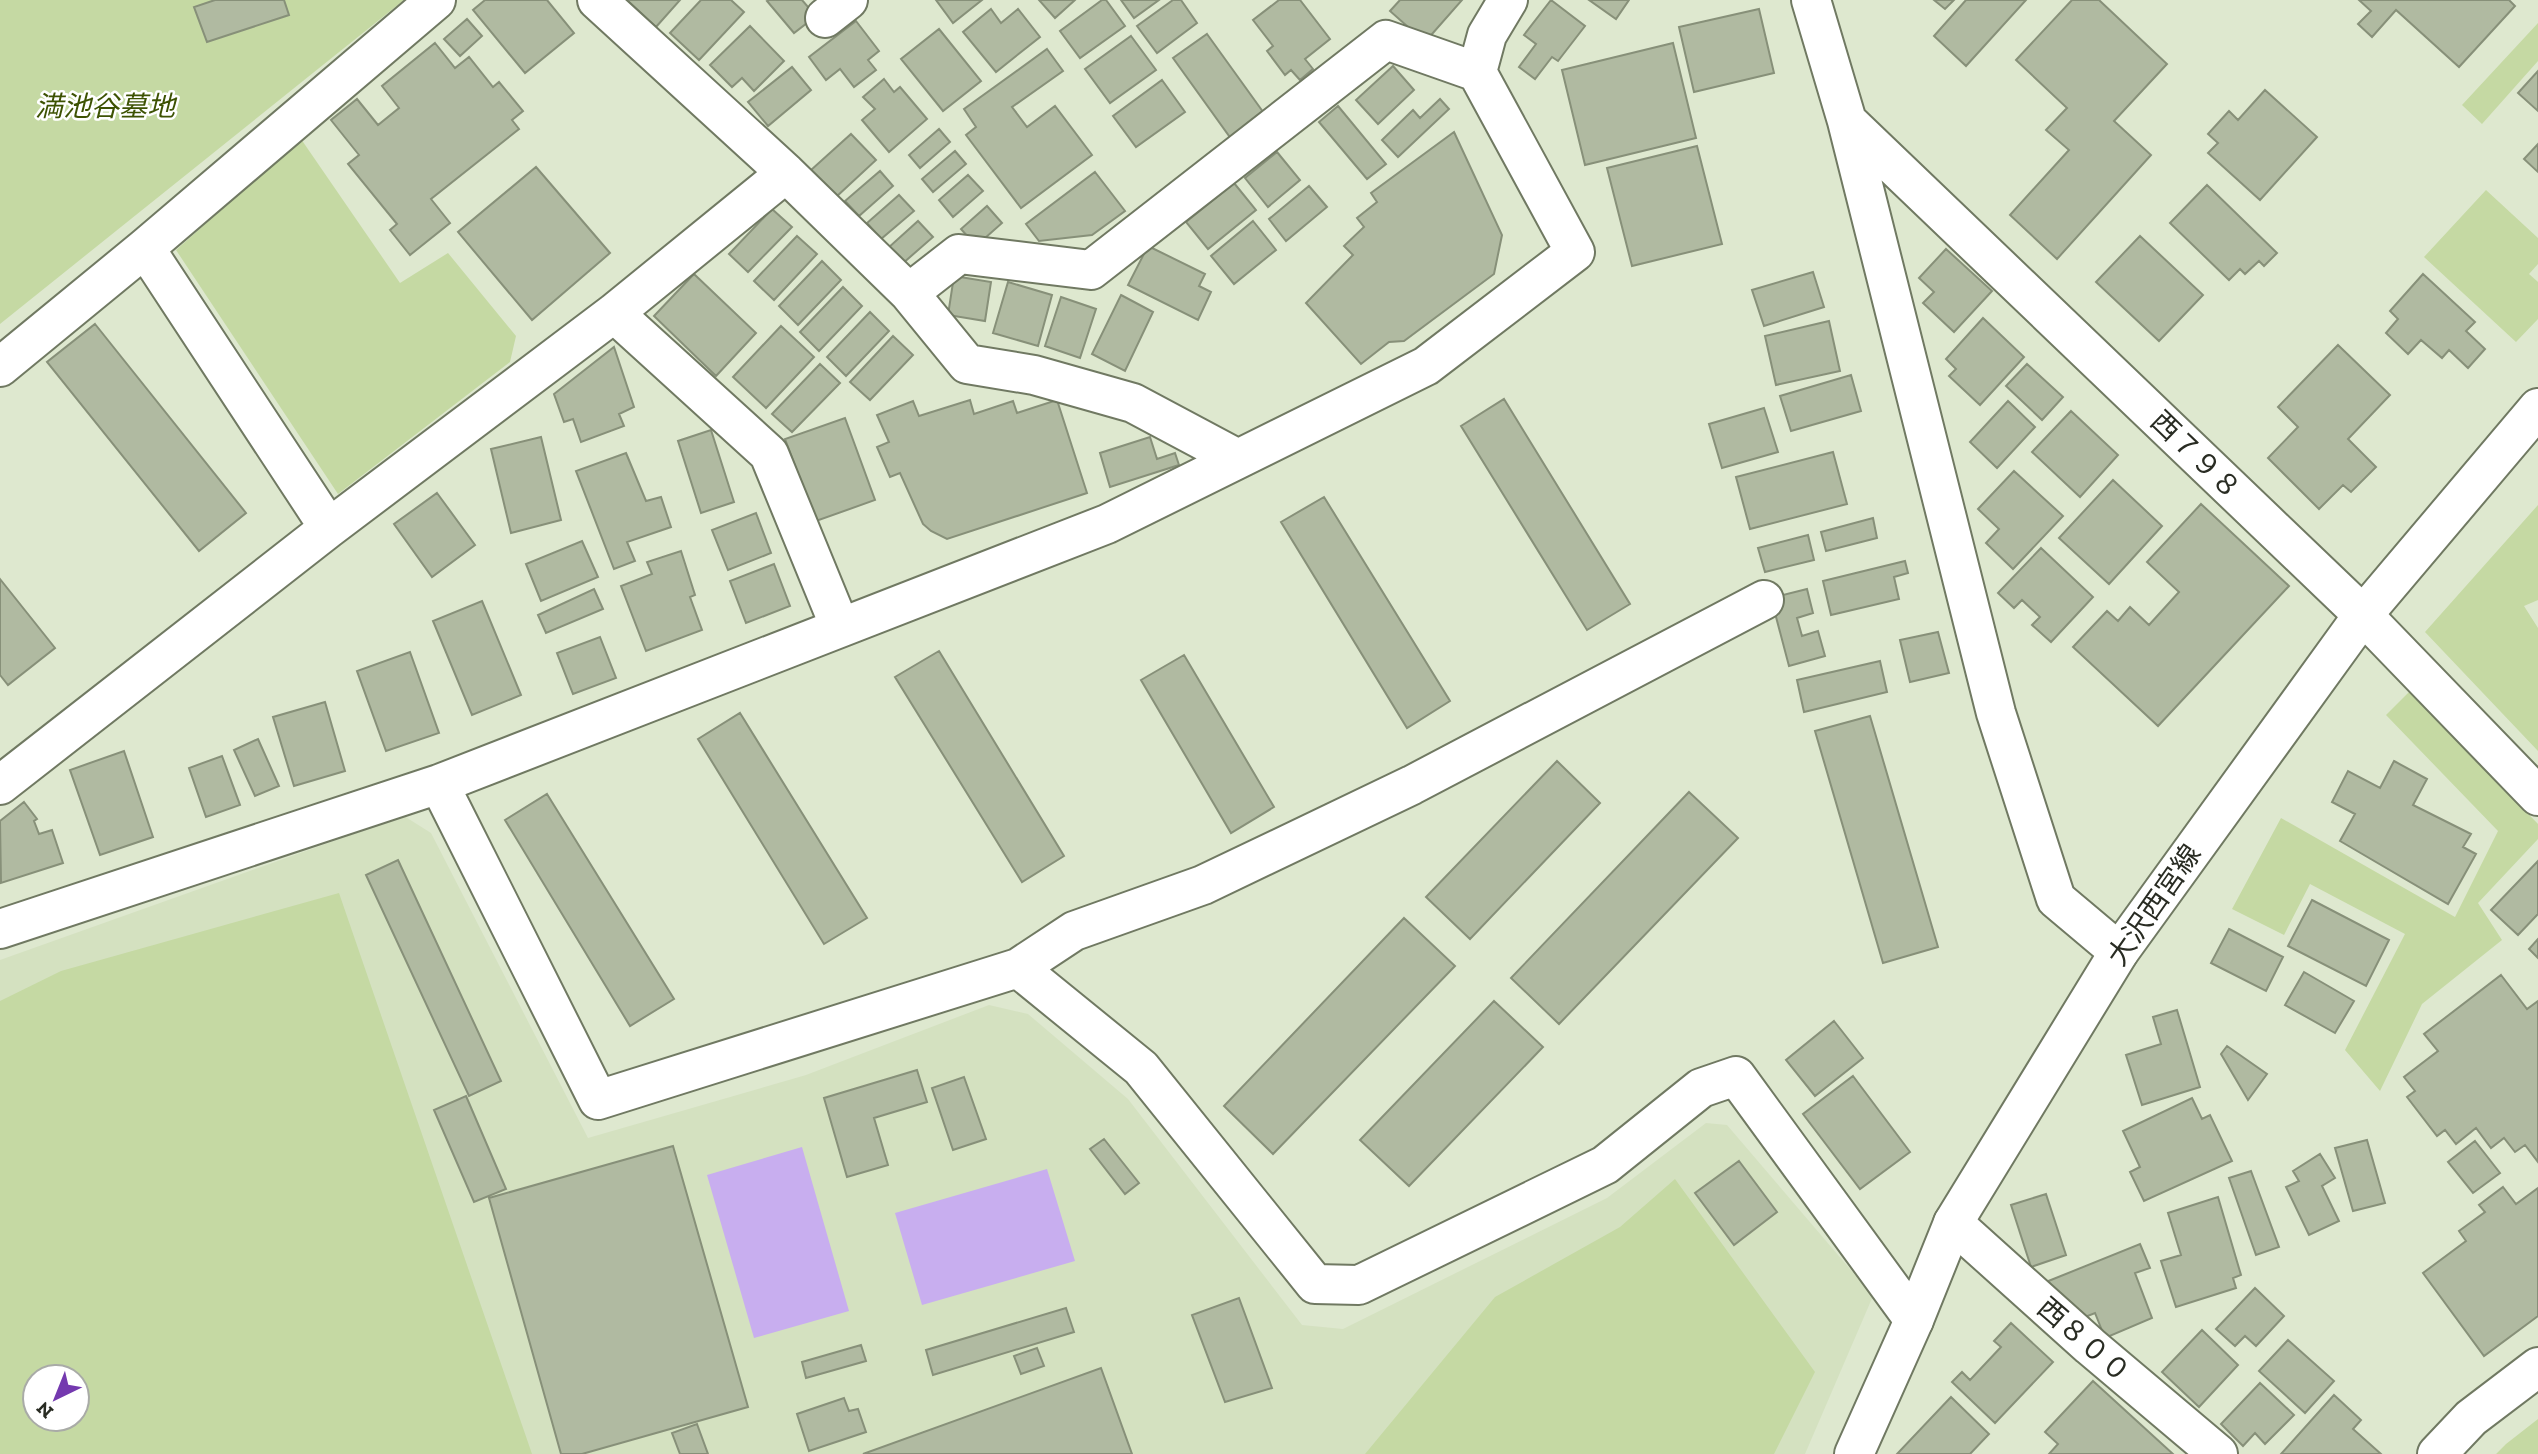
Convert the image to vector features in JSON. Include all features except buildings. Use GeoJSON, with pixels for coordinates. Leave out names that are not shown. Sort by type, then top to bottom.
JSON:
{"type":"FeatureCollection","features":[{"type":"Feature","properties":{"kind":"street"},"geometry":{"type":"LineString","coordinates":[[0,367],[145,248],[436,0]]}},
{"type":"Feature","properties":{"kind":"street"},"geometry":{"type":"LineString","coordinates":[[597,0],[786,173],[909,293],[967,364],[1034,375],[1133,403],[1238,459]]}},
{"type":"Feature","properties":{"kind":"street"},"geometry":{"type":"LineString","coordinates":[[1477,72],[1487,35],[1508,0]]}},
{"type":"Feature","properties":{"kind":"street"},"geometry":{"type":"LineString","coordinates":[[1811,0],[1847,121],[1996,713],[2056,899],[2119,952]]}},
{"type":"Feature","properties":{"kind":"street"},"geometry":{"type":"LineString","coordinates":[[0,929],[439,784],[1107,523],[1426,366],[1575,252],[1477,72],[1386,40],[1091,270],[960,254],[909,293]]}},
{"type":"Feature","properties":{"kind":"street","name":"西７９８"},"geometry":{"type":"LineString","coordinates":[[1847,121],[2362,615],[2538,796]]}},
{"type":"Feature","properties":{"kind":"street"},"geometry":{"type":"LineString","coordinates":[[0,785],[330,528],[614,313],[786,173]]}},
{"type":"Feature","properties":{"kind":"street"},"geometry":{"type":"LineString","coordinates":[[145,248],[330,528]]}},
{"type":"Feature","properties":{"kind":"street"},"geometry":{"type":"LineString","coordinates":[[614,313],[769,454],[840,627]]}},
{"type":"Feature","properties":{"kind":"street","name":"大沢西宮線"},"geometry":{"type":"LineString","coordinates":[[1854,1454],[1914,1320],[1953,1223],[2119,952],[2362,615],[2538,408]]}},
{"type":"Feature","properties":{"kind":"street"},"geometry":{"type":"LineString","coordinates":[[439,784],[598,1100],[1018,968],[1074,931],[1203,885],[1412,786],[1764,600]]}},
{"type":"Feature","properties":{"kind":"street"},"geometry":{"type":"LineString","coordinates":[[1018,968],[1141,1068],[1315,1284],[1359,1285],[1605,1165],[1701,1088],[1736,1076],[1914,1320]]}},
{"type":"Feature","properties":{"kind":"street","name":"西８００"},"geometry":{"type":"LineString","coordinates":[[1953,1223],[2090,1346],[2218,1454]]}},
{"type":"Feature","properties":{"kind":"street"},"geometry":{"type":"LineString","coordinates":[[2437,1454],[2472,1418],[2538,1367]]}},
{"type":"Feature","properties":{"kind":"shaded area"},"geometry":{"type":"Polygon","coordinates":[[[404,816],[431,833],[588,1138],[806,1075],[989,1005],[1028,1014],[1128,1099],[1302,1325],[1343,1329],[1607,1198],[1706,1123],[1727,1125],[1873,1296],[1805,1454],[0,1454],[0,960],[404,816]]]}},
{"type":"Feature","properties":{"kind":"shaded area"},"geometry":{"type":"Polygon","coordinates":[[[802,1147],[849,1311],[754,1338],[707,1175],[802,1147]]]}},
{"type":"Feature","properties":{"kind":"shaded area"},"geometry":{"type":"Polygon","coordinates":[[[1047,1169],[1075,1261],[922,1305],[895,1213],[1047,1169]]]}},
{"type":"Feature","properties":{"kind":"green space","name":"満池谷墓地"},"geometry":{"type":"Polygon","coordinates":[[[0,0],[404,0],[0,324],[0,0]]]}},
{"type":"Feature","properties":{"kind":"green space"},"geometry":{"type":"Polygon","coordinates":[[[2538,23],[2538,61],[2482,124],[2462,105],[2538,23]]]}},
{"type":"Feature","properties":{"kind":"green space"},"geometry":{"type":"Polygon","coordinates":[[[301,139],[400,283],[448,253],[516,336],[510,362],[338,494],[176,250],[301,139]]]}},
{"type":"Feature","properties":{"kind":"green space"},"geometry":{"type":"Polygon","coordinates":[[[2486,190],[2538,238],[2538,264],[2529,274],[2538,282],[2538,319],[2516,342],[2424,257],[2486,190]]]}},
{"type":"Feature","properties":{"kind":"green space"},"geometry":{"type":"Polygon","coordinates":[[[2538,505],[2538,600],[2524,606],[2538,628],[2538,751],[2425,632],[2538,505]]]}},
{"type":"Feature","properties":{"kind":"green space"},"geometry":{"type":"Polygon","coordinates":[[[2410,691],[2538,824],[2538,839],[2478,903],[2502,940],[2422,1004],[2380,1091],[2345,1050],[2405,934],[2310,884],[2284,935],[2232,909],[2281,818],[2455,917],[2498,831],[2386,715],[2410,691]]]}},
{"type":"Feature","properties":{"kind":"green space"},"geometry":{"type":"Polygon","coordinates":[[[339,893],[532,1454],[0,1454],[0,1001],[61,971],[339,893]]]}},
{"type":"Feature","properties":{"kind":"green space"},"geometry":{"type":"Polygon","coordinates":[[[1675,1179],[1815,1372],[1774,1454],[1365,1454],[1495,1297],[1620,1227],[1675,1179]]]}},
{"type":"Feature","properties":{"kind":"green space"},"geometry":{"type":"Polygon","coordinates":[[[2538,1419],[2538,1454],[2496,1454],[2506,1444],[2538,1419]]]}}]}
